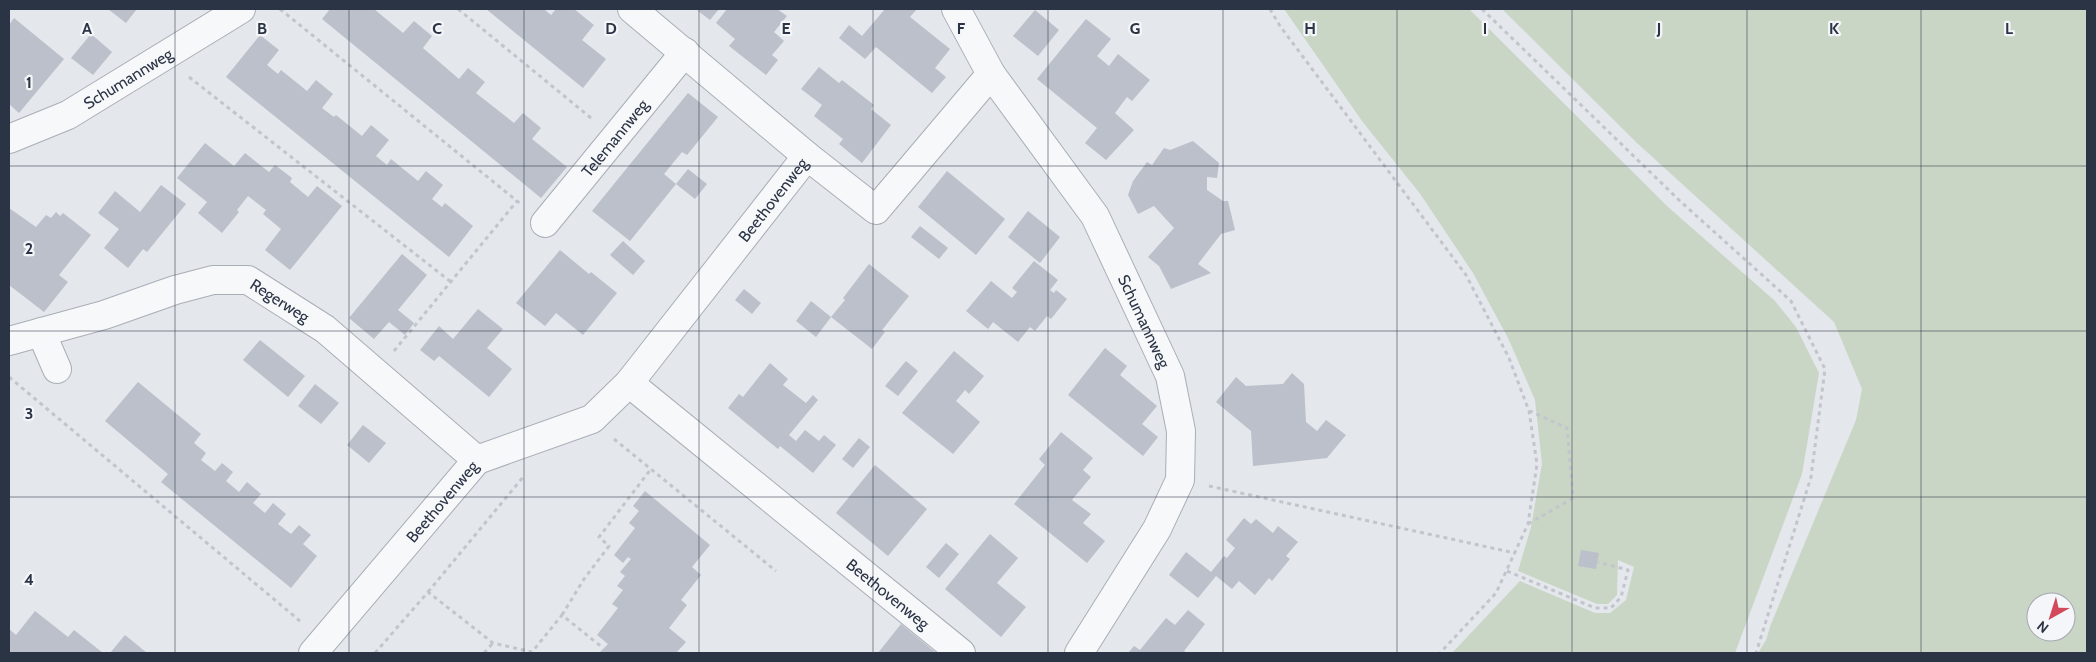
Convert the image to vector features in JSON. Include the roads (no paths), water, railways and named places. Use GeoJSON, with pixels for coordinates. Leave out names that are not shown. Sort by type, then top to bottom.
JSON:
{"type":"FeatureCollection","features":[{"type":"Feature","properties":{"kind":"street","name":"Schumannweg"},"geometry":{"type":"LineString","coordinates":[[9,139],[68,115],[241,9]]}},
{"type":"Feature","properties":{"kind":"street"},"geometry":{"type":"LineString","coordinates":[[632,9],[808,156]]}},
{"type":"Feature","properties":{"kind":"street","name":"Schumannweg"},"geometry":{"type":"LineString","coordinates":[[956,9],[991,74],[1095,216],[1170,376],[1181,431],[1180,480],[1157,529],[1079,653]]}},
{"type":"Feature","properties":{"kind":"street","name":"Telemannweg"},"geometry":{"type":"LineString","coordinates":[[545,223],[685,52]]}},
{"type":"Feature","properties":{"kind":"street","name":"Beethovenweg"},"geometry":{"type":"LineString","coordinates":[[318,647],[477,460],[592,419],[629,383],[808,156],[876,210],[991,74]]}},
{"type":"Feature","properties":{"kind":"street","name":"Regerweg"},"geometry":{"type":"LineString","coordinates":[[9,341],[104,315],[175,290],[214,280],[248,280],[325,329],[477,460]]}},
{"type":"Feature","properties":{"kind":"street"},"geometry":{"type":"LineString","coordinates":[[41,332],[57,369]]}},
{"type":"Feature","properties":{"kind":"street","name":"Beethovenweg"},"geometry":{"type":"LineString","coordinates":[[629,383],[961,653]]}}]}
